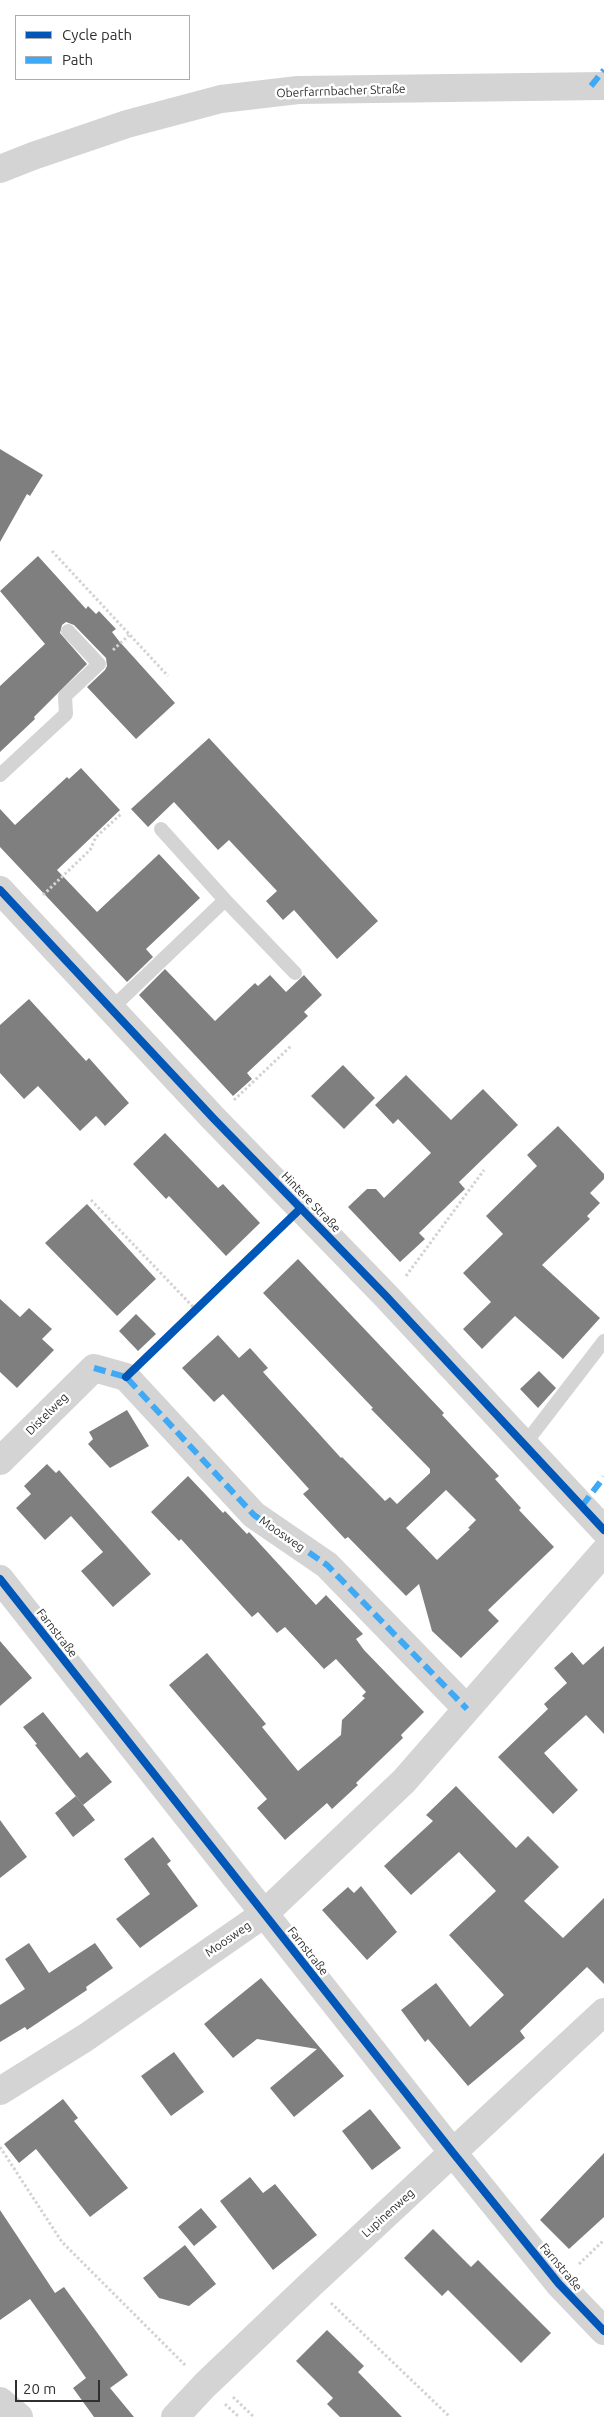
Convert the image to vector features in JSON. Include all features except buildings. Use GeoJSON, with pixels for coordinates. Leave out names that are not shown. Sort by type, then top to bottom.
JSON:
{"type":"FeatureCollection","features":[{"type":"Feature","properties":{"kind":"street","name":"Oberfarrnbacher Straße"},"geometry":{"type":"LineString","coordinates":[[0,169],[126,124],[221,99],[298,90],[604,86]]}},
{"type":"Feature","properties":{"kind":"street","name":"Hintere Straße"},"geometry":{"type":"LineString","coordinates":[[0,890],[214,1119],[386,1296],[604,1530]]}},
{"type":"Feature","properties":{"kind":"street","name":"Distelweg"},"geometry":{"type":"LineString","coordinates":[[0,1461],[94,1368]]}},
{"type":"Feature","properties":{"kind":"street","name":"Moosweg"},"geometry":{"type":"LineString","coordinates":[[94,1368],[126,1378],[254,1515],[326,1565],[467,1709]]}},
{"type":"Feature","properties":{"kind":"street","name":"Moosweg"},"geometry":{"type":"LineString","coordinates":[[0,2091],[85,2038],[264,1914],[404,1781],[604,1552]]}},
{"type":"Feature","properties":{"kind":"street","name":"Farnstraße"},"geometry":{"type":"LineString","coordinates":[[0,1579],[454,2154],[559,2284],[604,2331]]}},
{"type":"Feature","properties":{"kind":"street","name":"Lupinenweg"},"geometry":{"type":"LineString","coordinates":[[175,2417],[205,2385],[311,2284],[454,2154],[604,2012]]}},
{"type":"Feature","properties":{"kind":"street"},"geometry":{"type":"LineString","coordinates":[[0,2401],[19,2417]]}},
{"type":"Feature","properties":{"kind":"lane"},"geometry":{"type":"LineString","coordinates":[[0,775],[66,714],[65,696],[99,664],[68,631]]}},
{"type":"Feature","properties":{"kind":"lane"},"geometry":{"type":"LineString","coordinates":[[161,829],[294,973]]}},
{"type":"Feature","properties":{"kind":"lane"},"geometry":{"type":"LineString","coordinates":[[111,1008],[225,900]]}},
{"type":"Feature","properties":{"kind":"lane"},"geometry":{"type":"LineString","coordinates":[[524,1444],[604,1341]]}},
{"type":"Feature","properties":{"kind":"path"},"geometry":{"type":"LineString","coordinates":[[52,552],[168,676]]}},
{"type":"Feature","properties":{"kind":"path"},"geometry":{"type":"LineString","coordinates":[[22,914],[90,850],[96,837],[121,814]]}},
{"type":"Feature","properties":{"kind":"path"},"geometry":{"type":"LineString","coordinates":[[214,1119],[291,1046]]}},
{"type":"Feature","properties":{"kind":"path"},"geometry":{"type":"LineString","coordinates":[[386,1296],[407,1275],[484,1170]]}},
{"type":"Feature","properties":{"kind":"path"},"geometry":{"type":"LineString","coordinates":[[91,1200],[196,1310]]}},
{"type":"Feature","properties":{"kind":"path"},"geometry":{"type":"LineString","coordinates":[[0,2147],[62,2242],[239,2417]]}},
{"type":"Feature","properties":{"kind":"path"},"geometry":{"type":"LineString","coordinates":[[559,2284],[604,2240]]}},
{"type":"Feature","properties":{"kind":"path"},"geometry":{"type":"LineString","coordinates":[[311,2284],[450,2417]]}},
{"type":"Feature","properties":{"kind":"marked path"},"geometry":{"type":"LineString","coordinates":[[591,86],[604,70]]}},
{"type":"Feature","properties":{"kind":"marked path"},"geometry":{"type":"LineString","coordinates":[[94,1368],[126,1377],[254,1515],[327,1565],[467,1709]]}},
{"type":"Feature","properties":{"kind":"marked path"},"geometry":{"type":"LineString","coordinates":[[582,1506],[604,1477]]}},
{"type":"Feature","properties":{"kind":"cycle path"},"geometry":{"type":"LineString","coordinates":[[0,890],[214,1119],[386,1296],[604,1530]]}},
{"type":"Feature","properties":{"kind":"cycle path"},"geometry":{"type":"LineString","coordinates":[[126,1377],[301,1208]]}},
{"type":"Feature","properties":{"kind":"cycle path"},"geometry":{"type":"LineString","coordinates":[[0,1579],[454,2154],[559,2284],[604,2331]]}}]}
